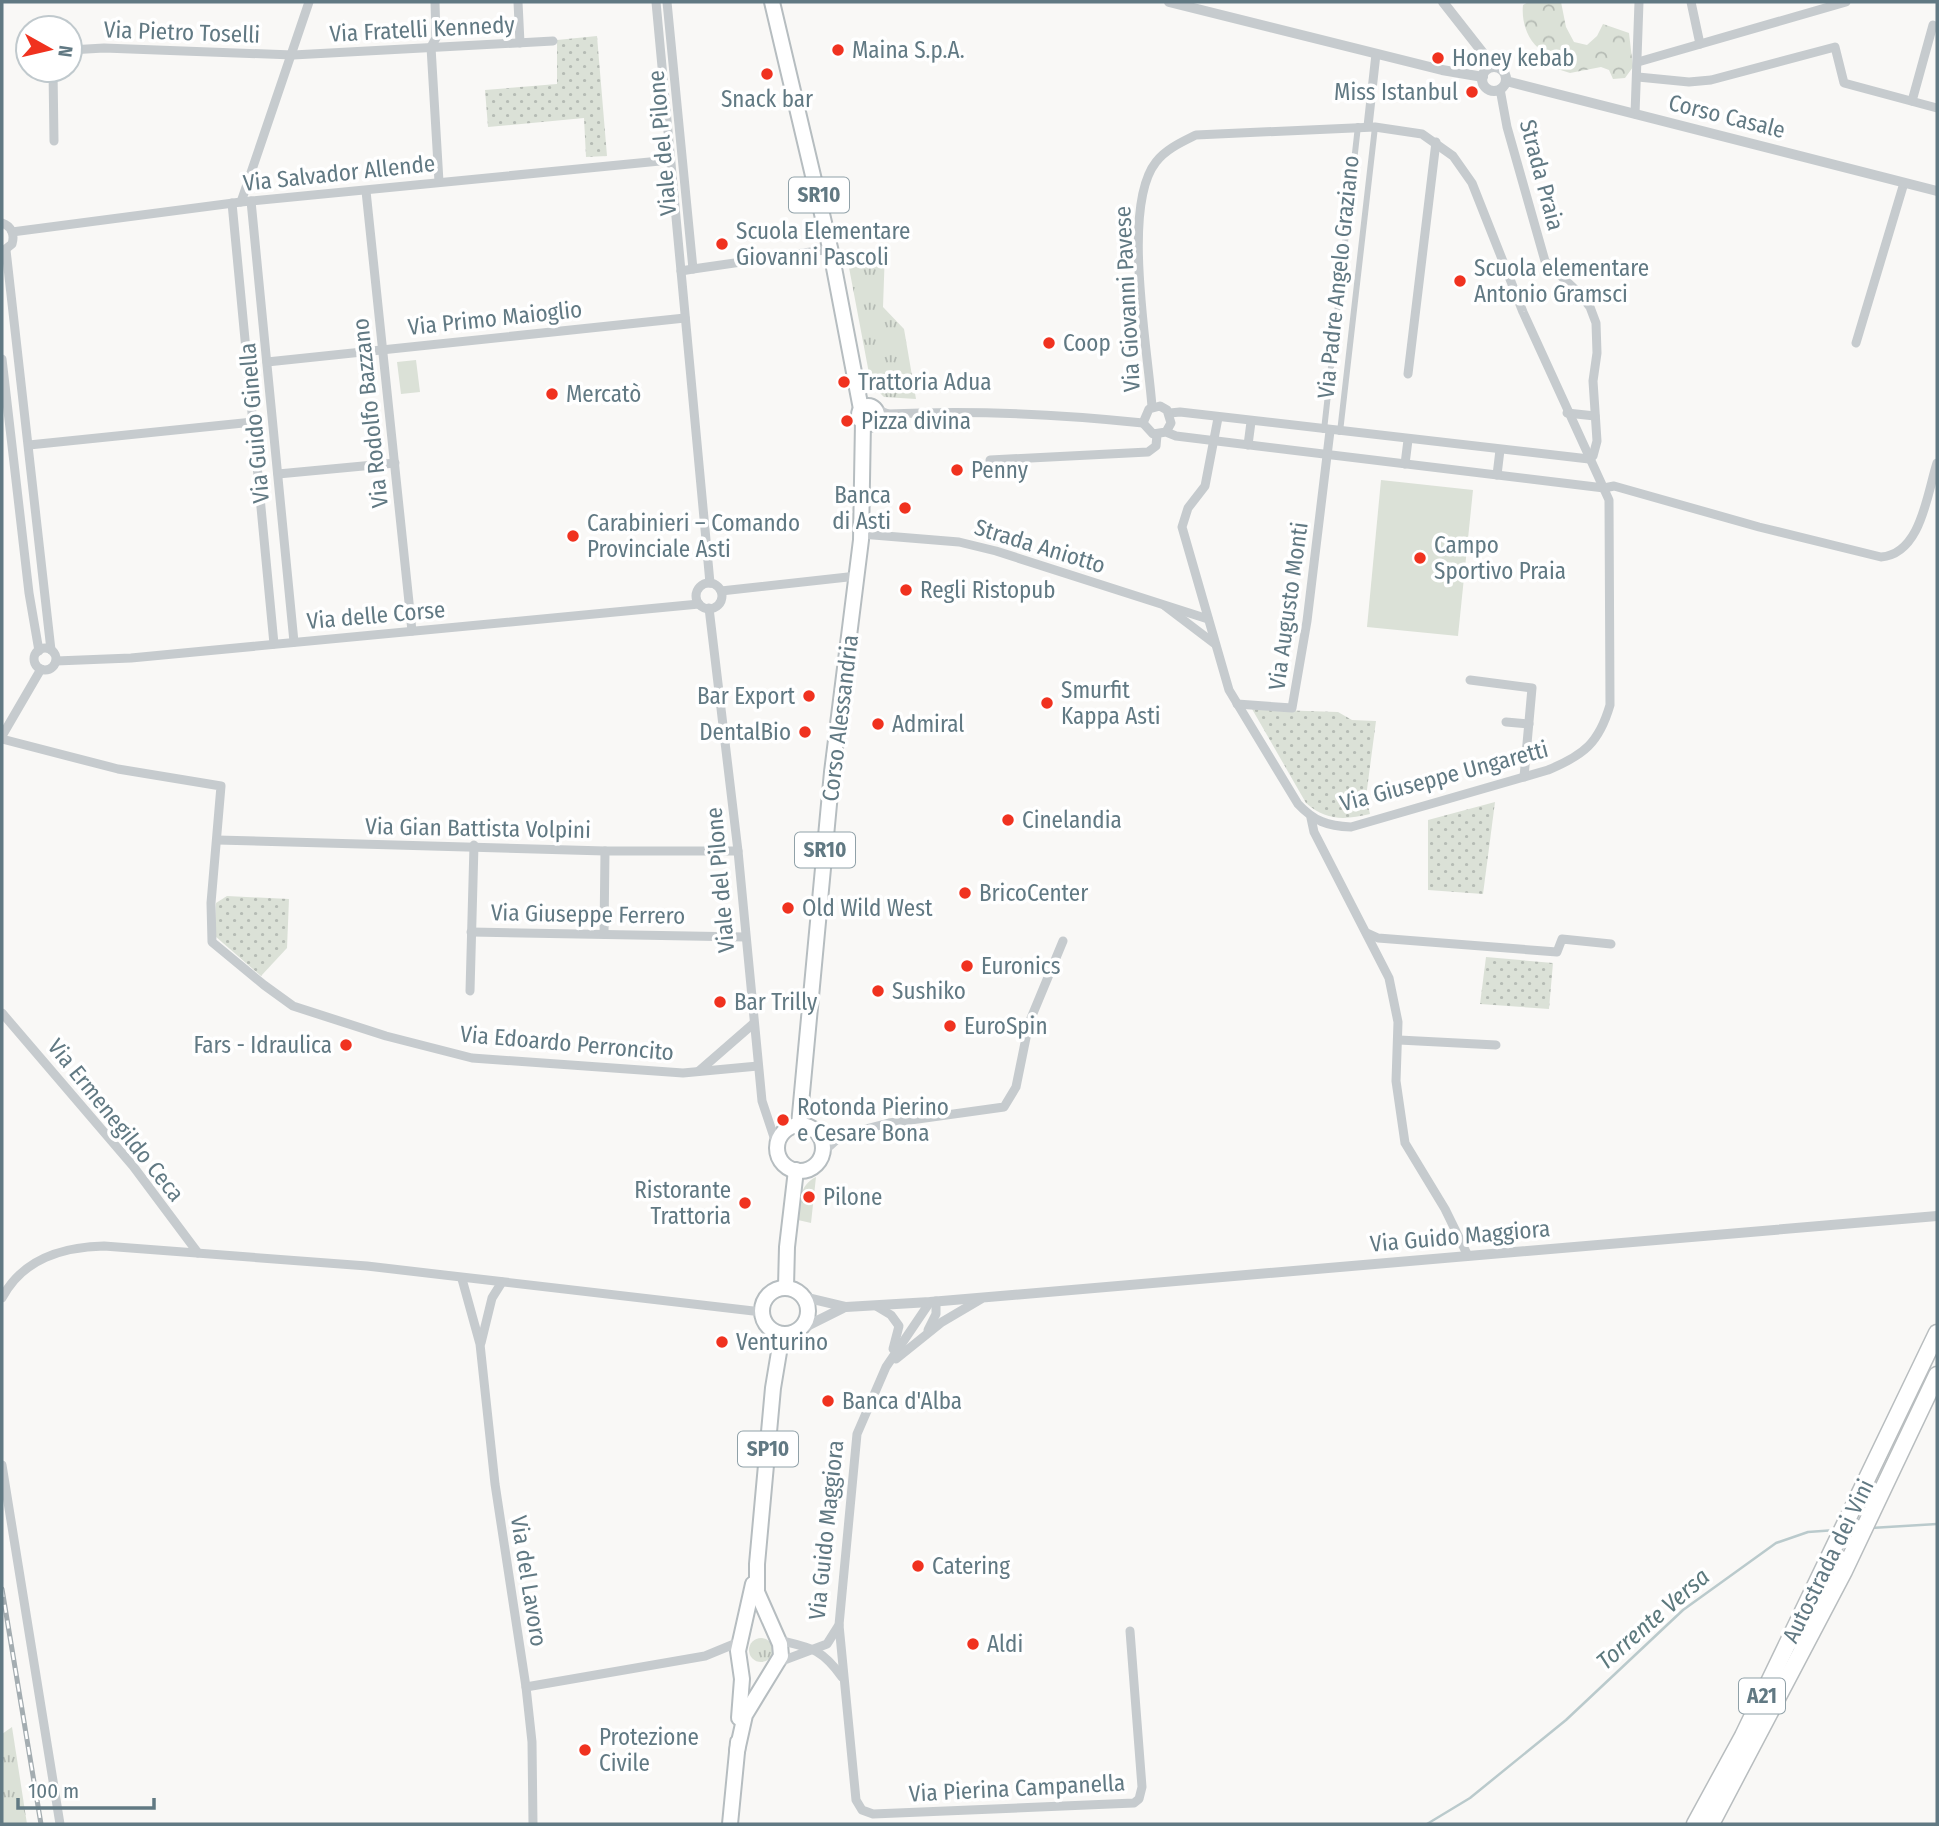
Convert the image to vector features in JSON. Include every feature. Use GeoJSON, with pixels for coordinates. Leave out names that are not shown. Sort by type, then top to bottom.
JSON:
{"type":"FeatureCollection","features":[{"type":"Feature","properties":{"kind":"highway","name":"Autostrada dei Vini"},"geometry":{"type":"LineString","coordinates":[[1695,1824],[1825,1567],[1937,1333]]}},
{"type":"Feature","properties":{"kind":"highway","name":"Autostrada dei Vini"},"geometry":{"type":"LineString","coordinates":[[1712,1824],[1844,1571],[1937,1375]]}},
{"type":"Feature","properties":{"kind":"main road","name":"SR10"},"geometry":{"type":"LineString","coordinates":[[772,2],[831,249],[858,391],[871,418]]}},
{"type":"Feature","properties":{"kind":"main road","name":"Corso Alessandria"},"geometry":{"type":"LineString","coordinates":[[799,1125],[832,772],[857,576],[871,418]]}},
{"type":"Feature","properties":{"kind":"main road"},"geometry":{"type":"LineString","coordinates":[[799,1125],[817,1132],[823,1146],[815,1165],[796,1170],[780,1159],[777,1146],[782,1133],[799,1125]]}},
{"type":"Feature","properties":{"kind":"main road"},"geometry":{"type":"LineString","coordinates":[[786,1287],[787,1247],[796,1170]]}},
{"type":"Feature","properties":{"kind":"main road"},"geometry":{"type":"LineString","coordinates":[[786,1287],[804,1297],[807,1318],[799,1330],[782,1334],[766,1324],[762,1312],[766,1297],[778,1288],[786,1287]]}},
{"type":"Feature","properties":{"kind":"main road","name":"SP10"},"geometry":{"type":"LineString","coordinates":[[737,1751],[744,1715],[782,1650],[757,1592],[757,1564],[773,1388],[782,1334]]}},
{"type":"Feature","properties":{"kind":"main road","name":"SP10"},"geometry":{"type":"LineString","coordinates":[[730,1824],[742,1679],[738,1657],[757,1564]]}},
{"type":"Feature","properties":{"kind":"main road"},"geometry":{"type":"LineString","coordinates":[[742,1639],[760,1629],[778,1639]]}},
{"type":"Feature","properties":{"kind":"main road"},"geometry":{"type":"LineString","coordinates":[[738,1657],[751,1671],[774,1667]]}},
{"type":"Feature","properties":{"kind":"street"},"geometry":{"type":"LineString","coordinates":[[242,202],[309,2]]}},
{"type":"Feature","properties":{"kind":"street"},"geometry":{"type":"LineString","coordinates":[[435,2],[436,38],[431,47],[439,182]]}},
{"type":"Feature","properties":{"kind":"street"},"geometry":{"type":"LineString","coordinates":[[518,2],[520,43]]}},
{"type":"Feature","properties":{"kind":"street","name":"Viale del Pilone"},"geometry":{"type":"LineString","coordinates":[[656,2],[710,583]]}},
{"type":"Feature","properties":{"kind":"street","name":"Viale del Pilone"},"geometry":{"type":"LineString","coordinates":[[667,2],[693,269]]}},
{"type":"Feature","properties":{"kind":"street"},"geometry":{"type":"LineString","coordinates":[[1169,2],[1376,54],[1483,77]]}},
{"type":"Feature","properties":{"kind":"street"},"geometry":{"type":"LineString","coordinates":[[1443,2],[1494,67],[1503,71],[1503,85],[1486,88],[1483,77],[1486,70],[1494,67]]}},
{"type":"Feature","properties":{"kind":"street"},"geometry":{"type":"LineString","coordinates":[[1635,114],[1639,2]]}},
{"type":"Feature","properties":{"kind":"street"},"geometry":{"type":"LineString","coordinates":[[1691,2],[1700,44]]}},
{"type":"Feature","properties":{"kind":"street"},"geometry":{"type":"LineString","coordinates":[[1638,62],[1846,2]]}},
{"type":"Feature","properties":{"kind":"street"},"geometry":{"type":"LineString","coordinates":[[1912,101],[1933,25]]}},
{"type":"Feature","properties":{"kind":"street","name":"Via Fratelli Kennedy"},"geometry":{"type":"LineString","coordinates":[[293,55],[553,41]]}},
{"type":"Feature","properties":{"kind":"street"},"geometry":{"type":"LineString","coordinates":[[1638,77],[1689,82],[1712,80],[1835,47],[1844,83],[1937,108]]}},
{"type":"Feature","properties":{"kind":"street","name":"Via Pietro Toselli"},"geometry":{"type":"LineString","coordinates":[[84,49],[293,55]]}},
{"type":"Feature","properties":{"kind":"street","name":"Via Padre Angelo Graziano"},"geometry":{"type":"LineString","coordinates":[[1332,431],[1376,54]]}},
{"type":"Feature","properties":{"kind":"street"},"geometry":{"type":"LineString","coordinates":[[52,84],[54,141]]}},
{"type":"Feature","properties":{"kind":"street","name":"Corso Casale"},"geometry":{"type":"LineString","coordinates":[[1503,85],[1635,114],[1937,191]]}},
{"type":"Feature","properties":{"kind":"street","name":"Strada Praia"},"geometry":{"type":"LineString","coordinates":[[1503,85],[1507,127],[1545,261],[1580,293],[1590,307],[1596,323],[1595,453],[1589,459]]}},
{"type":"Feature","properties":{"kind":"street","name":"Via Padre Angelo Graziano"},"geometry":{"type":"LineString","coordinates":[[1332,431],[1367,126]]}},
{"type":"Feature","properties":{"kind":"street","name":"Via Giovanni Pavese"},"geometry":{"type":"LineString","coordinates":[[1152,407],[1138,227],[1141,192],[1156,162],[1174,146],[1196,135],[1367,126],[1406,130],[1436,142]]}},
{"type":"Feature","properties":{"kind":"street"},"geometry":{"type":"LineString","coordinates":[[1408,374],[1436,142]]}},
{"type":"Feature","properties":{"kind":"street","name":"Via Giuseppe Ungaretti"},"geometry":{"type":"LineString","coordinates":[[1218,418],[1216,441],[1205,486],[1188,508],[1182,527],[1229,690],[1298,804],[1311,818],[1334,826],[1351,827],[1524,777],[1572,760],[1590,746],[1604,727],[1610,705],[1610,509],[1604,488],[1567,414],[1472,183],[1453,156],[1436,142]]}},
{"type":"Feature","properties":{"kind":"street","name":"Via Salvador Allende"},"geometry":{"type":"LineString","coordinates":[[12,232],[242,202],[670,160]]}},
{"type":"Feature","properties":{"kind":"street"},"geometry":{"type":"LineString","coordinates":[[1856,343],[1904,183]]}},
{"type":"Feature","properties":{"kind":"street","name":"Via Rodolfo Bazzano"},"geometry":{"type":"LineString","coordinates":[[366,191],[412,631]]}},
{"type":"Feature","properties":{"kind":"street","name":"Via Guido Ginella"},"geometry":{"type":"LineString","coordinates":[[242,202],[267,362],[294,642]]}},
{"type":"Feature","properties":{"kind":"street","name":"Via Guido Ginella"},"geometry":{"type":"LineString","coordinates":[[242,202],[253,422],[274,644]]}},
{"type":"Feature","properties":{"kind":"street"},"geometry":{"type":"LineString","coordinates":[[2,223],[12,232],[12,244],[4,251],[29,444],[51,650],[56,661],[50,669],[41,669]]}},
{"type":"Feature","properties":{"kind":"street"},"geometry":{"type":"LineString","coordinates":[[681,271],[831,249]]}},
{"type":"Feature","properties":{"kind":"street","name":"Via Primo Maioglio"},"geometry":{"type":"LineString","coordinates":[[267,362],[685,318]]}},
{"type":"Feature","properties":{"kind":"street"},"geometry":{"type":"LineString","coordinates":[[2,359],[39,651],[35,661],[41,669]]}},
{"type":"Feature","properties":{"kind":"street"},"geometry":{"type":"LineString","coordinates":[[1589,459],[1170,413],[1164,408],[1152,407],[1144,415],[1143,423],[1149,433],[1628,490],[1772,531],[1874,556],[1895,555],[1906,547],[1915,533],[1937,463]]}},
{"type":"Feature","properties":{"kind":"street"},"geometry":{"type":"LineString","coordinates":[[871,418],[1014,413],[1143,423]]}},
{"type":"Feature","properties":{"kind":"street"},"geometry":{"type":"LineString","coordinates":[[989,460],[1148,452],[1156,446],[1171,423],[1170,413]]}},
{"type":"Feature","properties":{"kind":"street"},"geometry":{"type":"LineString","coordinates":[[1567,414],[1595,416]]}},
{"type":"Feature","properties":{"kind":"street"},"geometry":{"type":"LineString","coordinates":[[10,425],[26,422]]}},
{"type":"Feature","properties":{"kind":"street","name":"Via Guido Ginella"},"geometry":{"type":"LineString","coordinates":[[29,444],[253,422]]}},
{"type":"Feature","properties":{"kind":"street"},"geometry":{"type":"LineString","coordinates":[[1248,445],[1251,422]]}},
{"type":"Feature","properties":{"kind":"street","name":"Via Augusto Monti"},"geometry":{"type":"LineString","coordinates":[[1237,704],[1292,708],[1332,431]]}},
{"type":"Feature","properties":{"kind":"street"},"geometry":{"type":"LineString","coordinates":[[1405,464],[1408,440]]}},
{"type":"Feature","properties":{"kind":"street"},"geometry":{"type":"LineString","coordinates":[[1497,475],[1500,450]]}},
{"type":"Feature","properties":{"kind":"street"},"geometry":{"type":"LineString","coordinates":[[278,474],[395,463]]}},
{"type":"Feature","properties":{"kind":"street"},"geometry":{"type":"LineString","coordinates":[[19,509],[35,506]]}},
{"type":"Feature","properties":{"kind":"street","name":"Strada Aniotto"},"geometry":{"type":"LineString","coordinates":[[861,534],[959,542],[996,551],[1208,619]]}},
{"type":"Feature","properties":{"kind":"street"},"geometry":{"type":"LineString","coordinates":[[721,591],[719,603],[704,606],[697,592],[702,585],[710,583],[721,591],[857,576]]}},
{"type":"Feature","properties":{"kind":"street","name":"Strada Aniotto"},"geometry":{"type":"LineString","coordinates":[[1164,605],[1215,644]]}},
{"type":"Feature","properties":{"kind":"street","name":"Viale del Pilone"},"geometry":{"type":"LineString","coordinates":[[704,606],[738,851],[761,1101],[777,1146]]}},
{"type":"Feature","properties":{"kind":"street","name":"Via delle Corse"},"geometry":{"type":"LineString","coordinates":[[56,661],[77,662],[704,606]]}},
{"type":"Feature","properties":{"kind":"street"},"geometry":{"type":"LineString","coordinates":[[39,651],[51,650]]}},
{"type":"Feature","properties":{"kind":"street"},"geometry":{"type":"LineString","coordinates":[[2,738],[41,669]]}},
{"type":"Feature","properties":{"kind":"street"},"geometry":{"type":"LineString","coordinates":[[1470,680],[1530,687],[1533,690],[1524,777]]}},
{"type":"Feature","properties":{"kind":"street"},"geometry":{"type":"LineString","coordinates":[[1506,722],[1529,724]]}},
{"type":"Feature","properties":{"kind":"street","name":"Via Edoardo Perroncito"},"geometry":{"type":"LineString","coordinates":[[2,738],[118,769],[221,786],[211,910],[212,942],[293,1006],[386,1036],[472,1058],[697,1072],[758,1066]]}},
{"type":"Feature","properties":{"kind":"street"},"geometry":{"type":"LineString","coordinates":[[1311,818],[1314,832],[1389,978],[1399,1040],[1396,1081],[1405,1143],[1445,1209],[1468,1256]]}},
{"type":"Feature","properties":{"kind":"street","name":"Via Gian Battista Volpini"},"geometry":{"type":"LineString","coordinates":[[217,840],[474,845],[605,851],[738,851]]}},
{"type":"Feature","properties":{"kind":"street"},"geometry":{"type":"LineString","coordinates":[[470,991],[474,845]]}},
{"type":"Feature","properties":{"kind":"street"},"geometry":{"type":"LineString","coordinates":[[604,934],[605,851]]}},
{"type":"Feature","properties":{"kind":"street","name":"Via Giuseppe Ferrero"},"geometry":{"type":"LineString","coordinates":[[471,932],[745,937]]}},
{"type":"Feature","properties":{"kind":"street"},"geometry":{"type":"LineString","coordinates":[[1367,933],[1378,938],[1557,951],[1562,939],[1611,944]]}},
{"type":"Feature","properties":{"kind":"street"},"geometry":{"type":"LineString","coordinates":[[817,1132],[842,1135],[889,1123],[1004,1107],[1016,1087],[1029,1023],[1063,941]]}},
{"type":"Feature","properties":{"kind":"street","name":"Via Ermenegildo Ceca"},"geometry":{"type":"LineString","coordinates":[[2,1013],[124,1156],[198,1253]]}},
{"type":"Feature","properties":{"kind":"street","name":"Via Edoardo Perroncito"},"geometry":{"type":"LineString","coordinates":[[697,1072],[753,1024]]}},
{"type":"Feature","properties":{"kind":"street"},"geometry":{"type":"LineString","coordinates":[[1399,1040],[1496,1045]]}},
{"type":"Feature","properties":{"kind":"street"},"geometry":{"type":"LineString","coordinates":[[822,1153],[842,1135]]}},
{"type":"Feature","properties":{"kind":"street","name":"Via Guido Maggiora"},"geometry":{"type":"LineString","coordinates":[[804,1297],[846,1307],[933,1301],[1937,1216]]}},
{"type":"Feature","properties":{"kind":"street"},"geometry":{"type":"LineString","coordinates":[[2,1298],[25,1271],[46,1255],[73,1247],[367,1266],[762,1312]]}},
{"type":"Feature","properties":{"kind":"street","name":"Via del Lavoro"},"geometry":{"type":"LineString","coordinates":[[462,1279],[480,1345],[495,1484],[526,1687],[532,1742],[533,1824]]}},
{"type":"Feature","properties":{"kind":"street","name":"Via del Lavoro"},"geometry":{"type":"LineString","coordinates":[[480,1345],[492,1298],[502,1282]]}},
{"type":"Feature","properties":{"kind":"street","name":"Via Guido Maggiora"},"geometry":{"type":"LineString","coordinates":[[887,1367],[961,1309],[987,1296]]}},
{"type":"Feature","properties":{"kind":"street","name":"Via Guido Maggiora"},"geometry":{"type":"LineString","coordinates":[[923,1337],[933,1324],[938,1307],[933,1301]]}},
{"type":"Feature","properties":{"kind":"street","name":"Via Guido Maggiora"},"geometry":{"type":"LineString","coordinates":[[774,1667],[827,1644],[839,1625],[855,1444],[867,1407],[887,1367],[933,1301]]}},
{"type":"Feature","properties":{"kind":"street","name":"Via Guido Maggiora"},"geometry":{"type":"LineString","coordinates":[[874,1305],[891,1315],[899,1326],[887,1367]]}},
{"type":"Feature","properties":{"kind":"street","name":"Via Guido Maggiora"},"geometry":{"type":"LineString","coordinates":[[799,1330],[846,1307]]}},
{"type":"Feature","properties":{"kind":"street"},"geometry":{"type":"LineString","coordinates":[[2,1465],[60,1824]]}},
{"type":"Feature","properties":{"kind":"street","name":"Via Pierina Campanella"},"geometry":{"type":"LineString","coordinates":[[839,1625],[856,1800],[867,1813],[1129,1805],[1139,1799],[1142,1787],[1130,1631]]}},
{"type":"Feature","properties":{"kind":"street"},"geometry":{"type":"LineString","coordinates":[[526,1687],[705,1656],[732,1648],[742,1639]]}},
{"type":"Feature","properties":{"kind":"street","name":"Via Guido Maggiora"},"geometry":{"type":"LineString","coordinates":[[778,1639],[813,1648]]}},
{"type":"Feature","properties":{"kind":"street"},"geometry":{"type":"LineString","coordinates":[[813,1648],[825,1655],[843,1678]]}},
{"type":"Feature","properties":{"kind":"green space"},"geometry":{"type":"Polygon","coordinates":[[[1528,2],[1561,2],[1566,27],[1574,42],[1587,45],[1597,36],[1603,24],[1629,33],[1633,67],[1625,78],[1613,79],[1609,70],[1601,67],[1570,73],[1545,65],[1547,54],[1531,40],[1523,19],[1523,5],[1528,2]]]}},
{"type":"Feature","properties":{"kind":"green space"},"geometry":{"type":"Polygon","coordinates":[[[597,36],[607,156],[586,157],[584,118],[488,127],[485,90],[557,84],[557,40],[597,36]]]}},
{"type":"Feature","properties":{"kind":"green space"},"geometry":{"type":"Polygon","coordinates":[[[885,251],[883,307],[904,329],[916,399],[884,397],[871,384],[847,257],[885,251]]]}},
{"type":"Feature","properties":{"kind":"green space"},"geometry":{"type":"Polygon","coordinates":[[[416,360],[420,392],[401,394],[397,362],[416,360]]]}},
{"type":"Feature","properties":{"kind":"green space","name":"Campo Sportivo Praia"},"geometry":{"type":"Polygon","coordinates":[[[1381,480],[1473,490],[1458,636],[1367,627],[1381,480]]]}},
{"type":"Feature","properties":{"kind":"green space"},"geometry":{"type":"Polygon","coordinates":[[[1252,709],[1338,712],[1352,720],[1376,721],[1366,797],[1370,814],[1336,818],[1313,809],[1306,803],[1252,709]]]}},
{"type":"Feature","properties":{"kind":"green space"},"geometry":{"type":"Polygon","coordinates":[[[1495,802],[1483,894],[1428,890],[1428,820],[1495,802]]]}},
{"type":"Feature","properties":{"kind":"green space"},"geometry":{"type":"Polygon","coordinates":[[[227,896],[289,899],[287,948],[261,976],[215,936],[216,903],[227,896]]]}},
{"type":"Feature","properties":{"kind":"green space"},"geometry":{"type":"Polygon","coordinates":[[[1486,957],[1553,963],[1549,1009],[1480,1004],[1486,957]]]}},
{"type":"Feature","properties":{"kind":"green space"},"geometry":{"type":"Polygon","coordinates":[[[816,1177],[811,1223],[798,1220],[803,1190],[810,1180],[816,1177]]]}},
{"type":"Feature","properties":{"kind":"green space"},"geometry":{"type":"Polygon","coordinates":[[[761,1638],[770,1641],[773,1650],[770,1659],[761,1662],[752,1659],[749,1650],[752,1641],[761,1638]]]}},
{"type":"Feature","properties":{"kind":"green space"},"geometry":{"type":"Polygon","coordinates":[[[12,1727],[27,1824],[2,1824],[2,1734],[12,1727]]]}},
{"type":"Feature","properties":{"kind":"waterway","name":"Torrente Versa"},"geometry":{"type":"LineString","coordinates":[[1871,1528],[1937,1524]]}},
{"type":"Feature","properties":{"kind":"waterway","name":"Torrente Versa"},"geometry":{"type":"LineString","coordinates":[[1427,1824],[1470,1798],[1566,1720],[1683,1610],[1776,1543],[1808,1532],[1836,1530]]}},
{"type":"Feature","properties":{"kind":"railway"},"geometry":{"type":"LineString","coordinates":[[2,1589],[41,1824]]}},
{"type":"Feature","properties":{"kind":"place","name":"Maina S.p.A."},"geometry":{"type":"Point","coordinates":[838,50]}},
{"type":"Feature","properties":{"kind":"place","name":"Honey kebab"},"geometry":{"type":"Point","coordinates":[1438,58]}},
{"type":"Feature","properties":{"kind":"place","name":"Snack bar"},"geometry":{"type":"Point","coordinates":[767,74]}},
{"type":"Feature","properties":{"kind":"place","name":"Miss Istanbul"},"geometry":{"type":"Point","coordinates":[1472,92]}},
{"type":"Feature","properties":{"kind":"place","name":"Scuola Elementare Giovanni Pascoli"},"geometry":{"type":"Point","coordinates":[722,244]}},
{"type":"Feature","properties":{"kind":"place","name":"Scuola elementare Antonio Gramsci"},"geometry":{"type":"Point","coordinates":[1460,281]}},
{"type":"Feature","properties":{"kind":"place","name":"Coop"},"geometry":{"type":"Point","coordinates":[1049,343]}},
{"type":"Feature","properties":{"kind":"place","name":"Trattoria Adua"},"geometry":{"type":"Point","coordinates":[844,382]}},
{"type":"Feature","properties":{"kind":"place","name":"Mercatò"},"geometry":{"type":"Point","coordinates":[552,394]}},
{"type":"Feature","properties":{"kind":"place","name":"Pizza divina"},"geometry":{"type":"Point","coordinates":[847,421]}},
{"type":"Feature","properties":{"kind":"place","name":"Penny"},"geometry":{"type":"Point","coordinates":[957,470]}},
{"type":"Feature","properties":{"kind":"place","name":"Banca di Asti"},"geometry":{"type":"Point","coordinates":[905,508]}},
{"type":"Feature","properties":{"kind":"place","name":"Carabinieri – Comando Provinciale Asti"},"geometry":{"type":"Point","coordinates":[573,536]}},
{"type":"Feature","properties":{"kind":"place","name":"Campo Sportivo Praia"},"geometry":{"type":"Point","coordinates":[1420,558]}},
{"type":"Feature","properties":{"kind":"place","name":"Regli Ristopub"},"geometry":{"type":"Point","coordinates":[906,590]}},
{"type":"Feature","properties":{"kind":"place","name":"Bar Export"},"geometry":{"type":"Point","coordinates":[809,696]}},
{"type":"Feature","properties":{"kind":"place","name":"Smurfit Kappa Asti"},"geometry":{"type":"Point","coordinates":[1047,703]}},
{"type":"Feature","properties":{"kind":"place","name":"Admiral"},"geometry":{"type":"Point","coordinates":[878,724]}},
{"type":"Feature","properties":{"kind":"place","name":"DentalBio"},"geometry":{"type":"Point","coordinates":[805,732]}},
{"type":"Feature","properties":{"kind":"place","name":"Cinelandia"},"geometry":{"type":"Point","coordinates":[1008,820]}},
{"type":"Feature","properties":{"kind":"place","name":"BricoCenter"},"geometry":{"type":"Point","coordinates":[965,893]}},
{"type":"Feature","properties":{"kind":"place","name":"Old Wild West"},"geometry":{"type":"Point","coordinates":[788,908]}},
{"type":"Feature","properties":{"kind":"place","name":"Euronics"},"geometry":{"type":"Point","coordinates":[967,966]}},
{"type":"Feature","properties":{"kind":"place","name":"Sushiko"},"geometry":{"type":"Point","coordinates":[878,991]}},
{"type":"Feature","properties":{"kind":"place","name":"Bar Trilly"},"geometry":{"type":"Point","coordinates":[720,1002]}},
{"type":"Feature","properties":{"kind":"place","name":"EuroSpin"},"geometry":{"type":"Point","coordinates":[950,1026]}},
{"type":"Feature","properties":{"kind":"place","name":"Fars - Idraulica"},"geometry":{"type":"Point","coordinates":[346,1045]}},
{"type":"Feature","properties":{"kind":"place","name":"Rotonda Pierino e Cesare Bona"},"geometry":{"type":"Point","coordinates":[783,1120]}},
{"type":"Feature","properties":{"kind":"place","name":"Pilone"},"geometry":{"type":"Point","coordinates":[809,1197]}},
{"type":"Feature","properties":{"kind":"place","name":"Ristorante Trattoria"},"geometry":{"type":"Point","coordinates":[745,1203]}},
{"type":"Feature","properties":{"kind":"place","name":"Venturino"},"geometry":{"type":"Point","coordinates":[722,1342]}},
{"type":"Feature","properties":{"kind":"place","name":"Banca d'Alba"},"geometry":{"type":"Point","coordinates":[828,1401]}},
{"type":"Feature","properties":{"kind":"place","name":"Catering"},"geometry":{"type":"Point","coordinates":[918,1566]}},
{"type":"Feature","properties":{"kind":"place","name":"Aldi"},"geometry":{"type":"Point","coordinates":[973,1644]}},
{"type":"Feature","properties":{"kind":"place","name":"Protezione Civile"},"geometry":{"type":"Point","coordinates":[585,1750]}}]}
